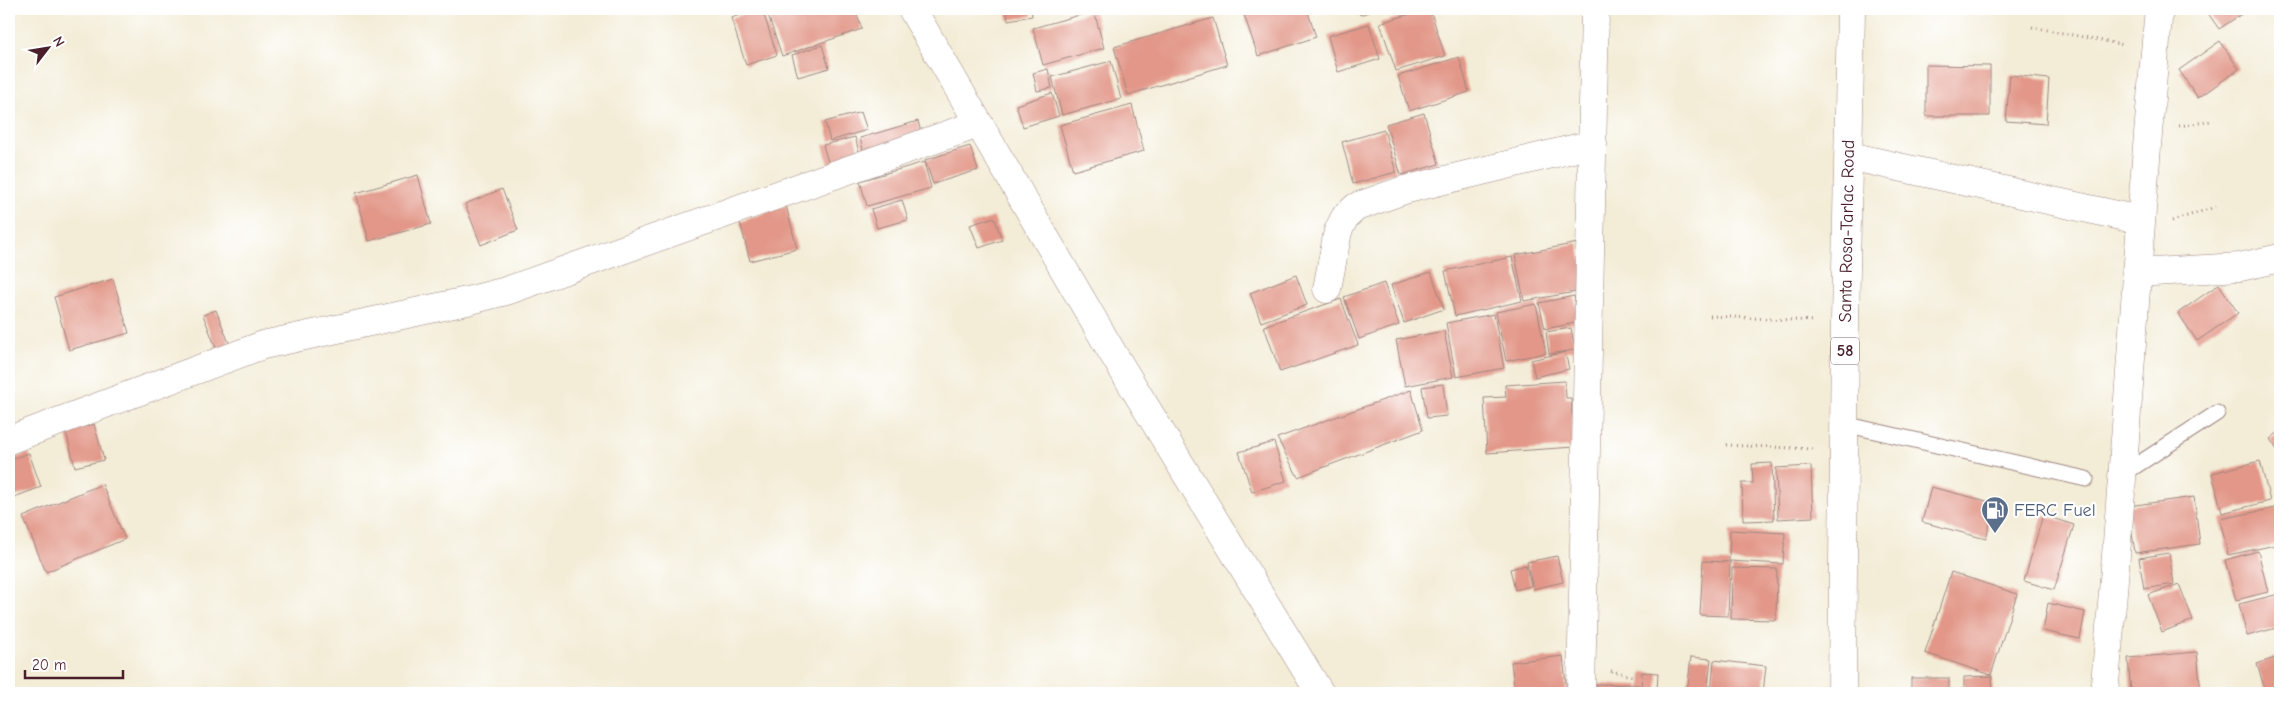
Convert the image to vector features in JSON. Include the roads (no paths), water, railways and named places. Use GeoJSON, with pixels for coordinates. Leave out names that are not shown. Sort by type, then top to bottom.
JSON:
{"type":"FeatureCollection","features":[{"type":"Feature","properties":{"kind":"main road"},"geometry":{"type":"LineString","coordinates":[[912,9],[1117,361],[1320,693]]}},
{"type":"Feature","properties":{"kind":"main road"},"geometry":{"type":"LineString","coordinates":[[1581,693],[1594,9]]}},
{"type":"Feature","properties":{"kind":"main road","name":"Santa Rosa-Tarlac Road"},"geometry":{"type":"LineString","coordinates":[[1842,693],[1843,450],[1850,156],[1851,9]]}},
{"type":"Feature","properties":{"kind":"main road"},"geometry":{"type":"LineString","coordinates":[[2104,693],[2158,9]]}},
{"type":"Feature","properties":{"kind":"main road"},"geometry":{"type":"LineString","coordinates":[[9,440],[263,345],[467,301],[506,290],[978,124]]}},
{"type":"Feature","properties":{"kind":"main road"},"geometry":{"type":"LineString","coordinates":[[1327,290],[1338,231],[1345,217],[1356,208],[1404,190],[1592,144]]}},
{"type":"Feature","properties":{"kind":"main road"},"geometry":{"type":"LineString","coordinates":[[1850,156],[2140,220]]}},
{"type":"Feature","properties":{"kind":"main road"},"geometry":{"type":"LineString","coordinates":[[2136,273],[2240,267],[2280,258]]}},
{"type":"Feature","properties":{"kind":"lane"},"geometry":{"type":"LineString","coordinates":[[2122,474],[2217,413]]}},
{"type":"Feature","properties":{"kind":"lane"},"geometry":{"type":"LineString","coordinates":[[1844,424],[2086,479]]}},
{"type":"Feature","properties":{"kind":"place","name":"FERC Fuel"},"geometry":{"type":"Point","coordinates":[1995,534]}}]}
